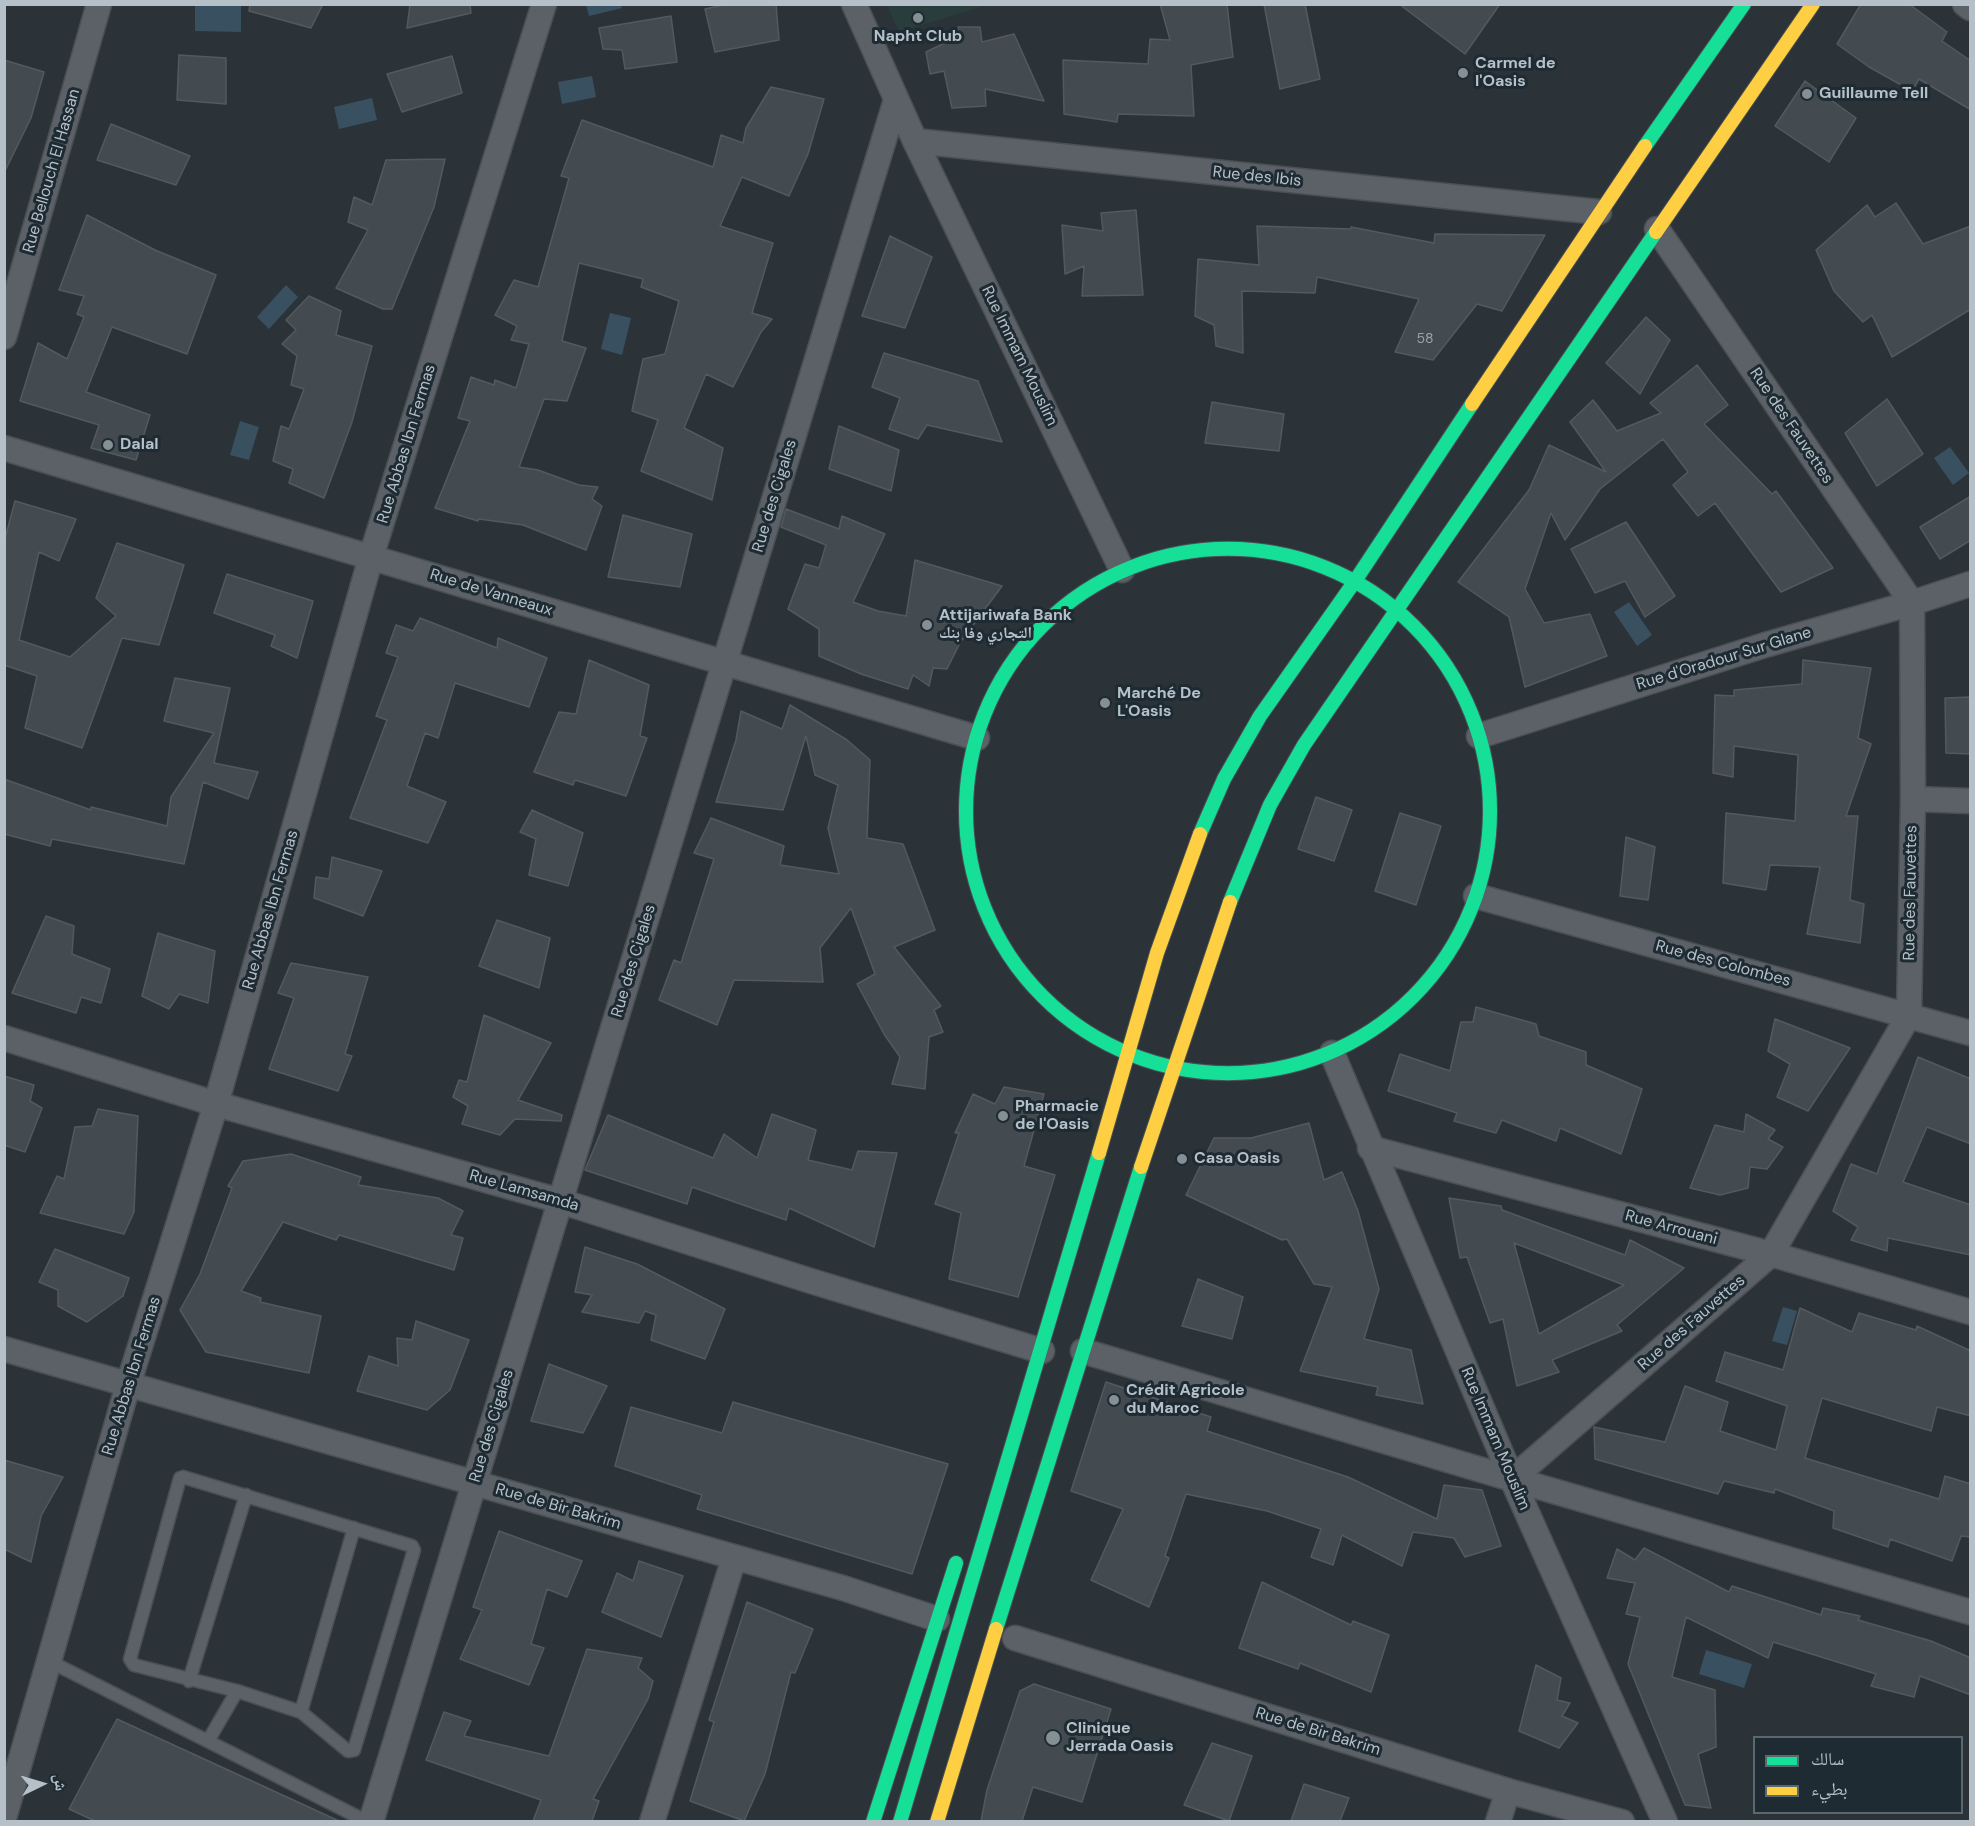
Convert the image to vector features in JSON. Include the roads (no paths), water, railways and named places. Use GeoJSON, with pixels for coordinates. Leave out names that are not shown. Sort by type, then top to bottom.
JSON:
{"type":"FeatureCollection","features":[{"type":"Feature","properties":{"kind":"street","name":"Rue Bellouch El Hassan"},"geometry":{"type":"LineString","coordinates":[[4,337],[99,4]]}},
{"type":"Feature","properties":{"kind":"street","name":"Rue Abbas Ibn Fermas"},"geometry":{"type":"LineString","coordinates":[[4,1818],[128,1386],[216,1104],[371,557],[544,4]]}},
{"type":"Feature","properties":{"kind":"street","name":"Rue Immam Mouslim"},"geometry":{"type":"LineString","coordinates":[[854,4],[915,141],[1122,570]]}},
{"type":"Feature","properties":{"kind":"street"},"geometry":{"type":"LineString","coordinates":[[900,1821],[1042,1351],[1127,1054],[1189,859],[1224,779],[1260,716],[1354,580],[1599,212],[1744,4]]}},
{"type":"Feature","properties":{"kind":"street"},"geometry":{"type":"LineString","coordinates":[[937,1821],[1060,1421],[1173,1067],[1238,877],[1270,805],[1304,745],[1813,4]]}},
{"type":"Feature","properties":{"kind":"street"},"geometry":{"type":"LineString","coordinates":[[1965,4],[1971,8]]}},
{"type":"Feature","properties":{"kind":"street","name":"Rue des Cigales"},"geometry":{"type":"LineString","coordinates":[[370,1821],[896,100]]}},
{"type":"Feature","properties":{"kind":"street","name":"Rue des Ibis"},"geometry":{"type":"LineString","coordinates":[[915,141],[1599,212]]}},
{"type":"Feature","properties":{"kind":"street","name":"Rue des Fauvettes"},"geometry":{"type":"LineString","coordinates":[[1512,1479],[1771,1254],[1910,1015],[1913,799],[1912,603],[1657,229]]}},
{"type":"Feature","properties":{"kind":"street","name":"Rue de Vanneaux"},"geometry":{"type":"LineString","coordinates":[[4,448],[977,738]]}},
{"type":"Feature","properties":{"kind":"street"},"geometry":{"type":"LineString","coordinates":[[1229,548],[1272,551],[1314,562],[1354,580],[1397,609],[1426,638],[1448,668],[1466,700],[1479,736],[1489,789],[1490,825],[1486,861],[1476,896],[1456,942],[1415,996],[1362,1037],[1332,1053],[1283,1068],[1249,1074],[1214,1074],[1173,1067],[1127,1054],[1085,1031],[1056,1009],[1031,984],[1010,956],[992,925],[979,892],[970,857],[967,786],[977,738],[994,693],[1024,645],[1074,598],[1122,570],[1185,551],[1229,548]]}},
{"type":"Feature","properties":{"kind":"street","name":"Rue d'Oradour Sur Glane"},"geometry":{"type":"LineString","coordinates":[[1479,736],[1765,645],[1971,584]]}},
{"type":"Feature","properties":{"kind":"street"},"geometry":{"type":"LineString","coordinates":[[1913,799],[1971,801]]}},
{"type":"Feature","properties":{"kind":"street","name":"Rue des Colombes"},"geometry":{"type":"LineString","coordinates":[[1476,896],[1971,1033]]}},
{"type":"Feature","properties":{"kind":"street","name":"Rue Lamsamda"},"geometry":{"type":"LineString","coordinates":[[4,1038],[216,1104],[560,1201],[803,1279],[1042,1351]]}},
{"type":"Feature","properties":{"kind":"street","name":"Rue Immam Mouslim"},"geometry":{"type":"LineString","coordinates":[[1332,1053],[1370,1148],[1512,1479],[1665,1821]]}},
{"type":"Feature","properties":{"kind":"street","name":"Rue Arrouani"},"geometry":{"type":"LineString","coordinates":[[1370,1148],[1771,1254],[1971,1312]]}},
{"type":"Feature","properties":{"kind":"street","name":"Rue de Bir Bakrim"},"geometry":{"type":"LineString","coordinates":[[4,1349],[903,1606],[937,1619]]}},
{"type":"Feature","properties":{"kind":"street"},"geometry":{"type":"LineString","coordinates":[[1083,1351],[1512,1479],[1971,1612]]}},
{"type":"Feature","properties":{"kind":"street"},"geometry":{"type":"LineString","coordinates":[[1049,1508],[1058,1461],[1060,1421]]}},
{"type":"Feature","properties":{"kind":"street"},"geometry":{"type":"LineString","coordinates":[[978,1510],[1012,1452]]}},
{"type":"Feature","properties":{"kind":"street"},"geometry":{"type":"LineString","coordinates":[[873,1821],[960,1551]]}},
{"type":"Feature","properties":{"kind":"street"},"geometry":{"type":"LineString","coordinates":[[652,1821],[734,1558]]}},
{"type":"Feature","properties":{"kind":"street","name":"Rue de Bir Bakrim"},"geometry":{"type":"LineString","coordinates":[[1015,1638],[1508,1791],[1622,1821]]}},
{"type":"Feature","properties":{"kind":"street"},"geometry":{"type":"LineString","coordinates":[[1498,1821],[1508,1791]]}},
{"type":"Feature","properties":{"kind":"lane"},"geometry":{"type":"LineString","coordinates":[[188,1477],[246,1495],[409,1543],[414,1550],[354,1750],[348,1751],[301,1712],[237,1691],[189,1681],[134,1665],[130,1659],[180,1478],[188,1477]]}},
{"type":"Feature","properties":{"kind":"lane"},"geometry":{"type":"LineString","coordinates":[[189,1681],[246,1495]]}},
{"type":"Feature","properties":{"kind":"lane"},"geometry":{"type":"LineString","coordinates":[[301,1712],[354,1528]]}},
{"type":"Feature","properties":{"kind":"lane"},"geometry":{"type":"LineString","coordinates":[[49,1661],[370,1821]]}},
{"type":"Feature","properties":{"kind":"lane"},"geometry":{"type":"LineString","coordinates":[[208,1741],[237,1691]]}},
{"type":"Feature","properties":{"kind":"water"},"geometry":{"type":"Polygon","coordinates":[[[195,5],[241,5],[241,32],[195,31],[195,5]]]}},
{"type":"Feature","properties":{"kind":"water"},"geometry":{"type":"Polygon","coordinates":[[[586,5],[621,5],[622,8],[589,16],[586,5]]]}},
{"type":"Feature","properties":{"kind":"water"},"geometry":{"type":"Polygon","coordinates":[[[592,76],[596,97],[562,104],[558,82],[592,76]]]}},
{"type":"Feature","properties":{"kind":"water"},"geometry":{"type":"Polygon","coordinates":[[[372,98],[377,120],[339,129],[334,107],[372,98]]]}},
{"type":"Feature","properties":{"kind":"water"},"geometry":{"type":"Polygon","coordinates":[[[286,285],[298,297],[269,329],[257,317],[286,285]]]}},
{"type":"Feature","properties":{"kind":"water"},"geometry":{"type":"Polygon","coordinates":[[[610,313],[631,318],[622,355],[601,349],[610,313]]]}},
{"type":"Feature","properties":{"kind":"water"},"geometry":{"type":"Polygon","coordinates":[[[240,421],[259,427],[249,460],[230,455],[240,421]]]}},
{"type":"Feature","properties":{"kind":"water"},"geometry":{"type":"Polygon","coordinates":[[[1950,447],[1969,473],[1953,485],[1934,458],[1950,447]]]}},
{"type":"Feature","properties":{"kind":"water"},"geometry":{"type":"Polygon","coordinates":[[[1629,602],[1652,635],[1637,646],[1614,612],[1629,602]]]}},
{"type":"Feature","properties":{"kind":"water"},"geometry":{"type":"Polygon","coordinates":[[[1783,1307],[1797,1311],[1787,1345],[1772,1341],[1783,1307]]]}},
{"type":"Feature","properties":{"kind":"water"},"geometry":{"type":"Polygon","coordinates":[[[1706,1650],[1752,1664],[1744,1688],[1699,1674],[1706,1650]]]}},
{"type":"Feature","properties":{"kind":"place","name":"Napht Club"},"geometry":{"type":"Point","coordinates":[918,18]}},
{"type":"Feature","properties":{"kind":"place","name":"Carmel de l'Oasis"},"geometry":{"type":"Point","coordinates":[1463,73]}},
{"type":"Feature","properties":{"kind":"place","name":"Guillaume Tell"},"geometry":{"type":"Point","coordinates":[1807,94]}},
{"type":"Feature","properties":{"kind":"place","name":"Dalal"},"geometry":{"type":"Point","coordinates":[108,445]}},
{"type":"Feature","properties":{"kind":"place","name":"Attijariwafa Bank التجاري وفا بنك"},"geometry":{"type":"Point","coordinates":[927,625]}},
{"type":"Feature","properties":{"kind":"place","name":"Marché De L'Oasis"},"geometry":{"type":"Point","coordinates":[1105,703]}},
{"type":"Feature","properties":{"kind":"place","name":"Pharmacie de l'Oasis"},"geometry":{"type":"Point","coordinates":[1003,1116]}},
{"type":"Feature","properties":{"kind":"place","name":"Casa Oasis"},"geometry":{"type":"Point","coordinates":[1182,1159]}},
{"type":"Feature","properties":{"kind":"place","name":"Crédit Agricole du Maroc"},"geometry":{"type":"Point","coordinates":[1114,1400]}},
{"type":"Feature","properties":{"kind":"place","name":"Clinique Jerrada Oasis"},"geometry":{"type":"Point","coordinates":[1053,1738]}}]}
